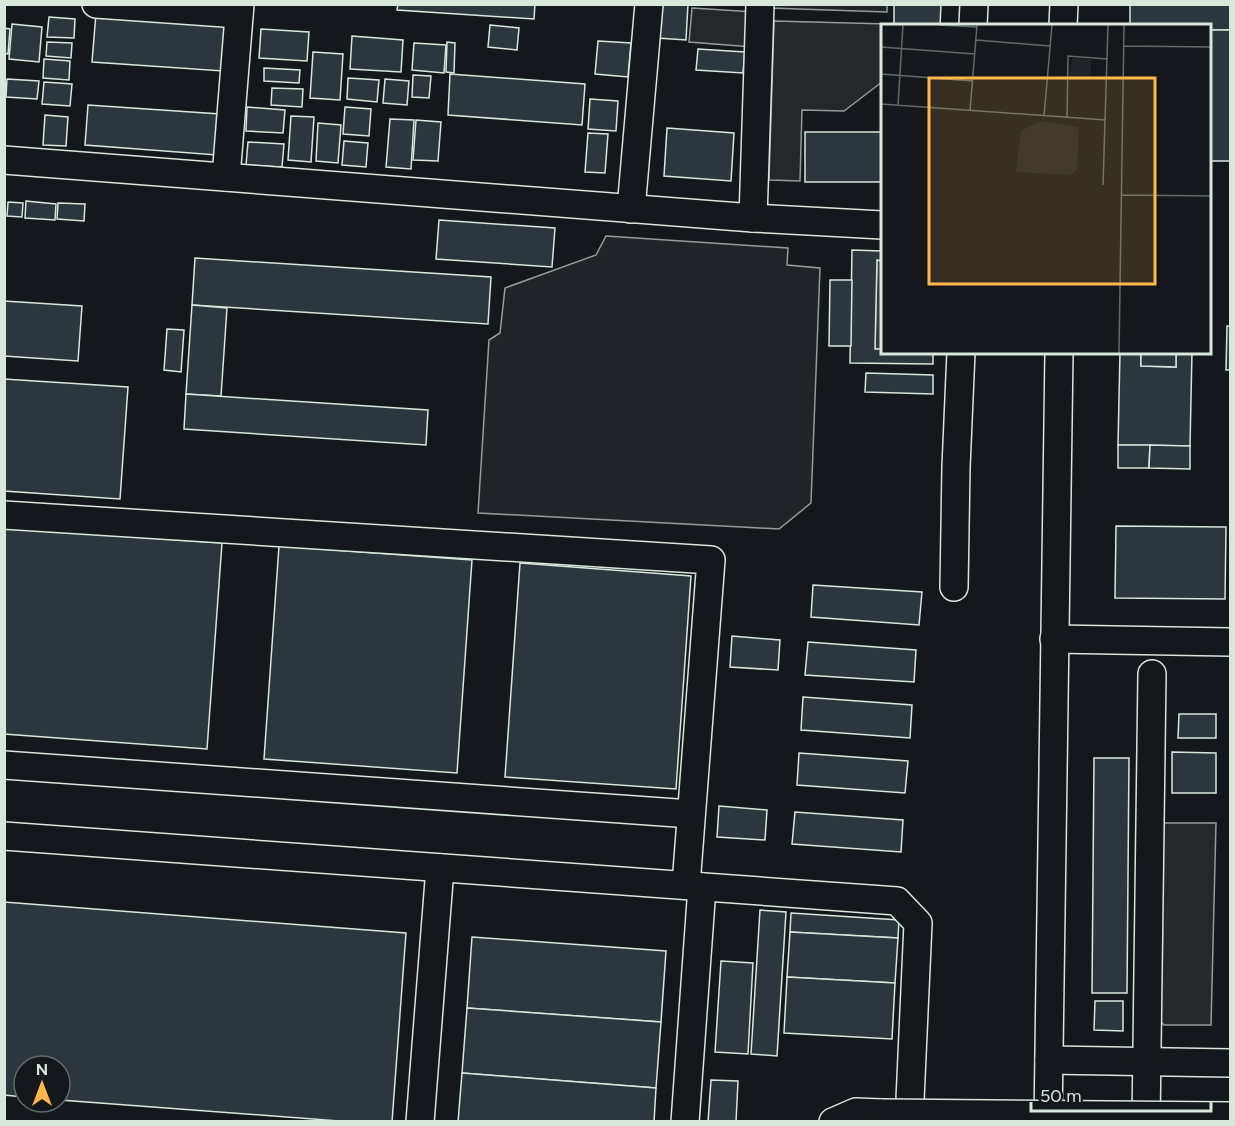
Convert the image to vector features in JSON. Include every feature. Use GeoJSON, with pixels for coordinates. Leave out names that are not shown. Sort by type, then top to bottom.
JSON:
{"type":"FeatureCollection","features":[{"type":"Feature","properties":{"kind":"street"},"geometry":{"type":"LineString","coordinates":[[96,4],[239,9],[226,177]]}},
{"type":"Feature","properties":{"kind":"street"},"geometry":{"type":"LineString","coordinates":[[631,209],[649,4]]}},
{"type":"Feature","properties":{"kind":"street"},"geometry":{"type":"LineString","coordinates":[[753,218],[760,4]]}},
{"type":"Feature","properties":{"kind":"street"},"geometry":{"type":"LineString","coordinates":[[973,24],[974,4]]}},
{"type":"Feature","properties":{"kind":"street"},"geometry":{"type":"LineString","coordinates":[[1064,4],[1064,24]]}},
{"type":"Feature","properties":{"kind":"street"},"geometry":{"type":"LineString","coordinates":[[4,160],[631,209],[881,225]]}},
{"type":"Feature","properties":{"kind":"street"},"geometry":{"type":"LineString","coordinates":[[954,587],[961,354]]}},
{"type":"Feature","properties":{"kind":"street"},"geometry":{"type":"LineString","coordinates":[[1048,1122],[1059,354]]}},
{"type":"Feature","properties":{"kind":"street"},"geometry":{"type":"LineString","coordinates":[[4,515],[711,560],[691,813],[694,886],[685,1122]]}},
{"type":"Feature","properties":{"kind":"street"},"geometry":{"type":"LineString","coordinates":[[1054,639],[1230,642]]}},
{"type":"Feature","properties":{"kind":"street"},"geometry":{"type":"LineString","coordinates":[[1146,1122],[1152,674]]}},
{"type":"Feature","properties":{"kind":"street"},"geometry":{"type":"LineString","coordinates":[[4,765],[691,813]]}},
{"type":"Feature","properties":{"kind":"street"},"geometry":{"type":"LineString","coordinates":[[4,836],[897,901],[918,922],[909,1122]]}},
{"type":"Feature","properties":{"kind":"street"},"geometry":{"type":"LineString","coordinates":[[420,1122],[440,868]]}},
{"type":"Feature","properties":{"kind":"street"},"geometry":{"type":"LineString","coordinates":[[1048,1060],[1230,1063]]}},
{"type":"Feature","properties":{"kind":"street"},"geometry":{"type":"LineString","coordinates":[[833,1122],[856,1113],[1230,1116]]}},
{"type":"Feature","properties":{"kind":"shaded area"},"geometry":{"type":"Polygon","coordinates":[[[769,4],[887,5],[887,12],[769,8],[769,4]]]}},
{"type":"Feature","properties":{"kind":"shaded area"},"geometry":{"type":"Polygon","coordinates":[[[692,8],[755,12],[752,47],[689,42],[692,8]]]}},
{"type":"Feature","properties":{"kind":"shaded area"},"geometry":{"type":"Polygon","coordinates":[[[774,21],[888,24],[881,24],[881,83],[844,111],[802,110],[800,181],[769,180],[774,21]]]}},
{"type":"Feature","properties":{"kind":"shaded area"},"geometry":{"type":"Polygon","coordinates":[[[606,236],[788,248],[787,265],[820,268],[811,503],[779,529],[478,513],[489,340],[500,333],[505,288],[596,255],[606,236]]]}},
{"type":"Feature","properties":{"kind":"shaded area"},"geometry":{"type":"Polygon","coordinates":[[[877,260],[881,261],[881,349],[875,349],[877,260]]]}},
{"type":"Feature","properties":{"kind":"shaded area"},"geometry":{"type":"Polygon","coordinates":[[[1159,823],[1216,823],[1211,1025],[1164,1025],[1157,1018],[1159,823]]]}},
{"type":"Feature","properties":{"kind":"building"},"geometry":{"type":"Polygon","coordinates":[[[398,4],[535,4],[534,19],[397,10],[398,4]]]}},
{"type":"Feature","properties":{"kind":"building"},"geometry":{"type":"Polygon","coordinates":[[[660,4],[688,4],[686,40],[657,38],[660,4]]]}},
{"type":"Feature","properties":{"kind":"building"},"geometry":{"type":"Polygon","coordinates":[[[894,4],[941,4],[940,24],[894,24],[894,4]]]}},
{"type":"Feature","properties":{"kind":"building"},"geometry":{"type":"Polygon","coordinates":[[[1130,4],[1230,4],[1230,30],[1211,30],[1211,24],[1130,24],[1130,4]]]}},
{"type":"Feature","properties":{"kind":"building"},"geometry":{"type":"Polygon","coordinates":[[[96,13],[226,22],[223,71],[92,62],[96,13]]]}},
{"type":"Feature","properties":{"kind":"building"},"geometry":{"type":"Polygon","coordinates":[[[49,17],[75,19],[74,38],[47,37],[49,17]]]}},
{"type":"Feature","properties":{"kind":"building"},"geometry":{"type":"Polygon","coordinates":[[[12,24],[42,27],[39,62],[9,59],[12,24]]]}},
{"type":"Feature","properties":{"kind":"building"},"geometry":{"type":"Polygon","coordinates":[[[490,25],[519,28],[517,50],[488,47],[490,25]]]}},
{"type":"Feature","properties":{"kind":"building"},"geometry":{"type":"Polygon","coordinates":[[[4,28],[10,29],[8,54],[4,53],[4,28]]]}},
{"type":"Feature","properties":{"kind":"building"},"geometry":{"type":"Polygon","coordinates":[[[261,29],[309,32],[307,61],[259,58],[261,29]]]}},
{"type":"Feature","properties":{"kind":"building"},"geometry":{"type":"Polygon","coordinates":[[[1211,30],[1230,30],[1230,161],[1211,161],[1211,30]]]}},
{"type":"Feature","properties":{"kind":"building"},"geometry":{"type":"Polygon","coordinates":[[[352,36],[403,40],[401,72],[350,69],[352,36]]]}},
{"type":"Feature","properties":{"kind":"building"},"geometry":{"type":"Polygon","coordinates":[[[598,41],[631,43],[628,77],[595,74],[598,41]]]}},
{"type":"Feature","properties":{"kind":"building"},"geometry":{"type":"Polygon","coordinates":[[[47,42],[72,43],[71,58],[46,56],[47,42]]]}},
{"type":"Feature","properties":{"kind":"building"},"geometry":{"type":"Polygon","coordinates":[[[447,42],[455,43],[454,73],[446,72],[447,42]]]}},
{"type":"Feature","properties":{"kind":"building"},"geometry":{"type":"Polygon","coordinates":[[[414,43],[446,45],[444,73],[412,70],[414,43]]]}},
{"type":"Feature","properties":{"kind":"building"},"geometry":{"type":"Polygon","coordinates":[[[698,49],[745,52],[743,73],[696,70],[698,49]]]}},
{"type":"Feature","properties":{"kind":"building"},"geometry":{"type":"Polygon","coordinates":[[[313,52],[343,54],[340,100],[310,98],[313,52]]]}},
{"type":"Feature","properties":{"kind":"building"},"geometry":{"type":"Polygon","coordinates":[[[44,59],[70,61],[69,80],[43,78],[44,59]]]}},
{"type":"Feature","properties":{"kind":"building"},"geometry":{"type":"Polygon","coordinates":[[[264,68],[300,70],[299,83],[264,81],[264,68]]]}},
{"type":"Feature","properties":{"kind":"building"},"geometry":{"type":"Polygon","coordinates":[[[450,74],[585,84],[582,125],[448,115],[450,74]]]}},
{"type":"Feature","properties":{"kind":"building"},"geometry":{"type":"Polygon","coordinates":[[[413,75],[431,76],[429,98],[412,97],[413,75]]]}},
{"type":"Feature","properties":{"kind":"building"},"geometry":{"type":"Polygon","coordinates":[[[348,78],[379,80],[377,102],[347,99],[348,78]]]}},
{"type":"Feature","properties":{"kind":"building"},"geometry":{"type":"Polygon","coordinates":[[[7,79],[39,81],[37,99],[6,97],[7,79]]]}},
{"type":"Feature","properties":{"kind":"building"},"geometry":{"type":"Polygon","coordinates":[[[385,79],[409,81],[407,105],[383,103],[385,79]]]}},
{"type":"Feature","properties":{"kind":"building"},"geometry":{"type":"Polygon","coordinates":[[[44,82],[72,84],[70,106],[42,104],[44,82]]]}},
{"type":"Feature","properties":{"kind":"building"},"geometry":{"type":"Polygon","coordinates":[[[272,88],[303,89],[302,107],[271,105],[272,88]]]}},
{"type":"Feature","properties":{"kind":"building"},"geometry":{"type":"Polygon","coordinates":[[[590,99],[618,101],[616,131],[588,129],[590,99]]]}},
{"type":"Feature","properties":{"kind":"building"},"geometry":{"type":"Polygon","coordinates":[[[88,105],[220,114],[217,155],[85,145],[88,105]]]}},
{"type":"Feature","properties":{"kind":"building"},"geometry":{"type":"Polygon","coordinates":[[[247,107],[285,110],[283,133],[246,131],[247,107]]]}},
{"type":"Feature","properties":{"kind":"building"},"geometry":{"type":"Polygon","coordinates":[[[345,107],[371,109],[369,136],[343,134],[345,107]]]}},
{"type":"Feature","properties":{"kind":"building"},"geometry":{"type":"Polygon","coordinates":[[[45,115],[68,117],[66,146],[43,145],[45,115]]]}},
{"type":"Feature","properties":{"kind":"building"},"geometry":{"type":"Polygon","coordinates":[[[291,116],[314,117],[311,162],[288,160],[291,116]]]}},
{"type":"Feature","properties":{"kind":"building"},"geometry":{"type":"Polygon","coordinates":[[[390,119],[414,120],[411,169],[386,167],[390,119]]]}},
{"type":"Feature","properties":{"kind":"building"},"geometry":{"type":"Polygon","coordinates":[[[416,120],[441,122],[438,161],[413,160],[416,120]]]}},
{"type":"Feature","properties":{"kind":"building"},"geometry":{"type":"Polygon","coordinates":[[[318,123],[341,125],[338,163],[316,161],[318,123]]]}},
{"type":"Feature","properties":{"kind":"building"},"geometry":{"type":"Polygon","coordinates":[[[667,128],[734,133],[731,181],[664,176],[667,128]]]}},
{"type":"Feature","properties":{"kind":"building"},"geometry":{"type":"Polygon","coordinates":[[[805,132],[881,132],[881,182],[805,182],[805,132]]]}},
{"type":"Feature","properties":{"kind":"building"},"geometry":{"type":"Polygon","coordinates":[[[588,133],[608,134],[605,173],[585,172],[588,133]]]}},
{"type":"Feature","properties":{"kind":"building"},"geometry":{"type":"Polygon","coordinates":[[[344,141],[368,143],[366,167],[342,165],[344,141]]]}},
{"type":"Feature","properties":{"kind":"building"},"geometry":{"type":"Polygon","coordinates":[[[248,142],[284,144],[282,167],[246,165],[248,142]]]}},
{"type":"Feature","properties":{"kind":"building"},"geometry":{"type":"Polygon","coordinates":[[[26,201],[56,204],[55,220],[25,218],[26,201]]]}},
{"type":"Feature","properties":{"kind":"building"},"geometry":{"type":"Polygon","coordinates":[[[8,202],[23,203],[22,217],[7,216],[8,202]]]}},
{"type":"Feature","properties":{"kind":"building"},"geometry":{"type":"Polygon","coordinates":[[[58,203],[85,204],[84,221],[57,219],[58,203]]]}},
{"type":"Feature","properties":{"kind":"building"},"geometry":{"type":"Polygon","coordinates":[[[439,220],[555,228],[552,267],[436,259],[439,220]]]}},
{"type":"Feature","properties":{"kind":"building"},"geometry":{"type":"Polygon","coordinates":[[[852,250],[881,251],[881,261],[877,260],[875,349],[881,349],[881,354],[933,354],[933,364],[850,363],[852,250]]]}},
{"type":"Feature","properties":{"kind":"building"},"geometry":{"type":"Polygon","coordinates":[[[195,258],[491,277],[488,324],[192,305],[195,258]]]}},
{"type":"Feature","properties":{"kind":"building"},"geometry":{"type":"Polygon","coordinates":[[[830,280],[852,280],[851,346],[829,346],[830,280]]]}},
{"type":"Feature","properties":{"kind":"building"},"geometry":{"type":"Polygon","coordinates":[[[4,301],[82,306],[78,361],[4,356],[4,301]]]}},
{"type":"Feature","properties":{"kind":"building"},"geometry":{"type":"Polygon","coordinates":[[[192,305],[227,308],[221,396],[186,394],[192,305]]]}},
{"type":"Feature","properties":{"kind":"building"},"geometry":{"type":"Polygon","coordinates":[[[1227,326],[1230,326],[1230,370],[1226,370],[1227,326]]]}},
{"type":"Feature","properties":{"kind":"building"},"geometry":{"type":"Polygon","coordinates":[[[167,329],[184,330],[181,372],[164,370],[167,329]]]}},
{"type":"Feature","properties":{"kind":"building"},"geometry":{"type":"Polygon","coordinates":[[[1120,354],[1141,354],[1141,366],[1176,367],[1176,354],[1192,354],[1190,446],[1118,445],[1120,354]]]}},
{"type":"Feature","properties":{"kind":"building"},"geometry":{"type":"Polygon","coordinates":[[[1141,354],[1176,354],[1176,367],[1141,366],[1141,354]]]}},
{"type":"Feature","properties":{"kind":"building"},"geometry":{"type":"Polygon","coordinates":[[[866,373],[933,375],[933,394],[865,392],[866,373]]]}},
{"type":"Feature","properties":{"kind":"building"},"geometry":{"type":"Polygon","coordinates":[[[4,379],[128,387],[120,499],[4,491],[4,379]]]}},
{"type":"Feature","properties":{"kind":"building"},"geometry":{"type":"Polygon","coordinates":[[[186,394],[428,410],[426,445],[184,429],[186,394]]]}},
{"type":"Feature","properties":{"kind":"building"},"geometry":{"type":"Polygon","coordinates":[[[1118,445],[1150,445],[1149,468],[1118,468],[1118,445]]]}},
{"type":"Feature","properties":{"kind":"building"},"geometry":{"type":"Polygon","coordinates":[[[1150,445],[1190,446],[1190,469],[1149,468],[1150,445]]]}},
{"type":"Feature","properties":{"kind":"building"},"geometry":{"type":"Polygon","coordinates":[[[1116,526],[1226,527],[1225,599],[1115,598],[1116,526]]]}},
{"type":"Feature","properties":{"kind":"building"},"geometry":{"type":"Polygon","coordinates":[[[4,528],[222,543],[207,749],[4,734],[4,528]]]}},
{"type":"Feature","properties":{"kind":"building"},"geometry":{"type":"Polygon","coordinates":[[[279,546],[472,560],[457,773],[264,759],[279,546]]]}},
{"type":"Feature","properties":{"kind":"building"},"geometry":{"type":"Polygon","coordinates":[[[520,563],[691,576],[676,789],[505,777],[520,563]]]}},
{"type":"Feature","properties":{"kind":"building"},"geometry":{"type":"Polygon","coordinates":[[[813,585],[922,592],[919,625],[811,617],[813,585]]]}},
{"type":"Feature","properties":{"kind":"building"},"geometry":{"type":"Polygon","coordinates":[[[732,636],[780,640],[778,670],[730,667],[732,636]]]}},
{"type":"Feature","properties":{"kind":"building"},"geometry":{"type":"Polygon","coordinates":[[[808,642],[916,650],[914,682],[805,675],[808,642]]]}},
{"type":"Feature","properties":{"kind":"building"},"geometry":{"type":"Polygon","coordinates":[[[803,697],[912,705],[910,738],[801,730],[803,697]]]}},
{"type":"Feature","properties":{"kind":"building"},"geometry":{"type":"Polygon","coordinates":[[[1179,714],[1216,714],[1216,738],[1178,738],[1179,714]]]}},
{"type":"Feature","properties":{"kind":"building"},"geometry":{"type":"Polygon","coordinates":[[[1172,752],[1216,753],[1216,793],[1172,793],[1172,752]]]}},
{"type":"Feature","properties":{"kind":"building"},"geometry":{"type":"Polygon","coordinates":[[[799,753],[908,761],[905,793],[797,785],[799,753]]]}},
{"type":"Feature","properties":{"kind":"building"},"geometry":{"type":"Polygon","coordinates":[[[1094,758],[1129,758],[1127,993],[1092,993],[1094,758]]]}},
{"type":"Feature","properties":{"kind":"building"},"geometry":{"type":"Polygon","coordinates":[[[719,806],[767,810],[765,840],[717,837],[719,806]]]}},
{"type":"Feature","properties":{"kind":"building"},"geometry":{"type":"Polygon","coordinates":[[[795,812],[903,820],[901,852],[792,844],[795,812]]]}},
{"type":"Feature","properties":{"kind":"building"},"geometry":{"type":"Polygon","coordinates":[[[4,902],[406,933],[392,1122],[352,1122],[72,1101],[72,1054],[12,1054],[12,1096],[4,1095],[4,902]]]}},
{"type":"Feature","properties":{"kind":"building"},"geometry":{"type":"Polygon","coordinates":[[[760,910],[786,912],[777,1056],[751,1054],[760,910]]]}},
{"type":"Feature","properties":{"kind":"building"},"geometry":{"type":"Polygon","coordinates":[[[791,913],[899,920],[898,938],[790,932],[791,913]]]}},
{"type":"Feature","properties":{"kind":"building"},"geometry":{"type":"Polygon","coordinates":[[[790,932],[898,938],[895,983],[787,977],[790,932]]]}},
{"type":"Feature","properties":{"kind":"building"},"geometry":{"type":"Polygon","coordinates":[[[472,937],[666,951],[661,1022],[467,1008],[472,937]]]}},
{"type":"Feature","properties":{"kind":"building"},"geometry":{"type":"Polygon","coordinates":[[[721,961],[753,963],[748,1054],[715,1052],[721,961]]]}},
{"type":"Feature","properties":{"kind":"building"},"geometry":{"type":"Polygon","coordinates":[[[787,977],[895,983],[892,1039],[784,1033],[787,977]]]}},
{"type":"Feature","properties":{"kind":"building"},"geometry":{"type":"Polygon","coordinates":[[[1095,1001],[1123,1001],[1123,1031],[1094,1030],[1095,1001]]]}},
{"type":"Feature","properties":{"kind":"building"},"geometry":{"type":"Polygon","coordinates":[[[467,1008],[661,1022],[656,1088],[462,1073],[467,1008]]]}},
{"type":"Feature","properties":{"kind":"building"},"geometry":{"type":"Polygon","coordinates":[[[462,1073],[656,1088],[654,1122],[458,1122],[462,1073]]]}},
{"type":"Feature","properties":{"kind":"building"},"geometry":{"type":"Polygon","coordinates":[[[711,1080],[738,1081],[736,1122],[708,1122],[711,1080]]]}}]}
